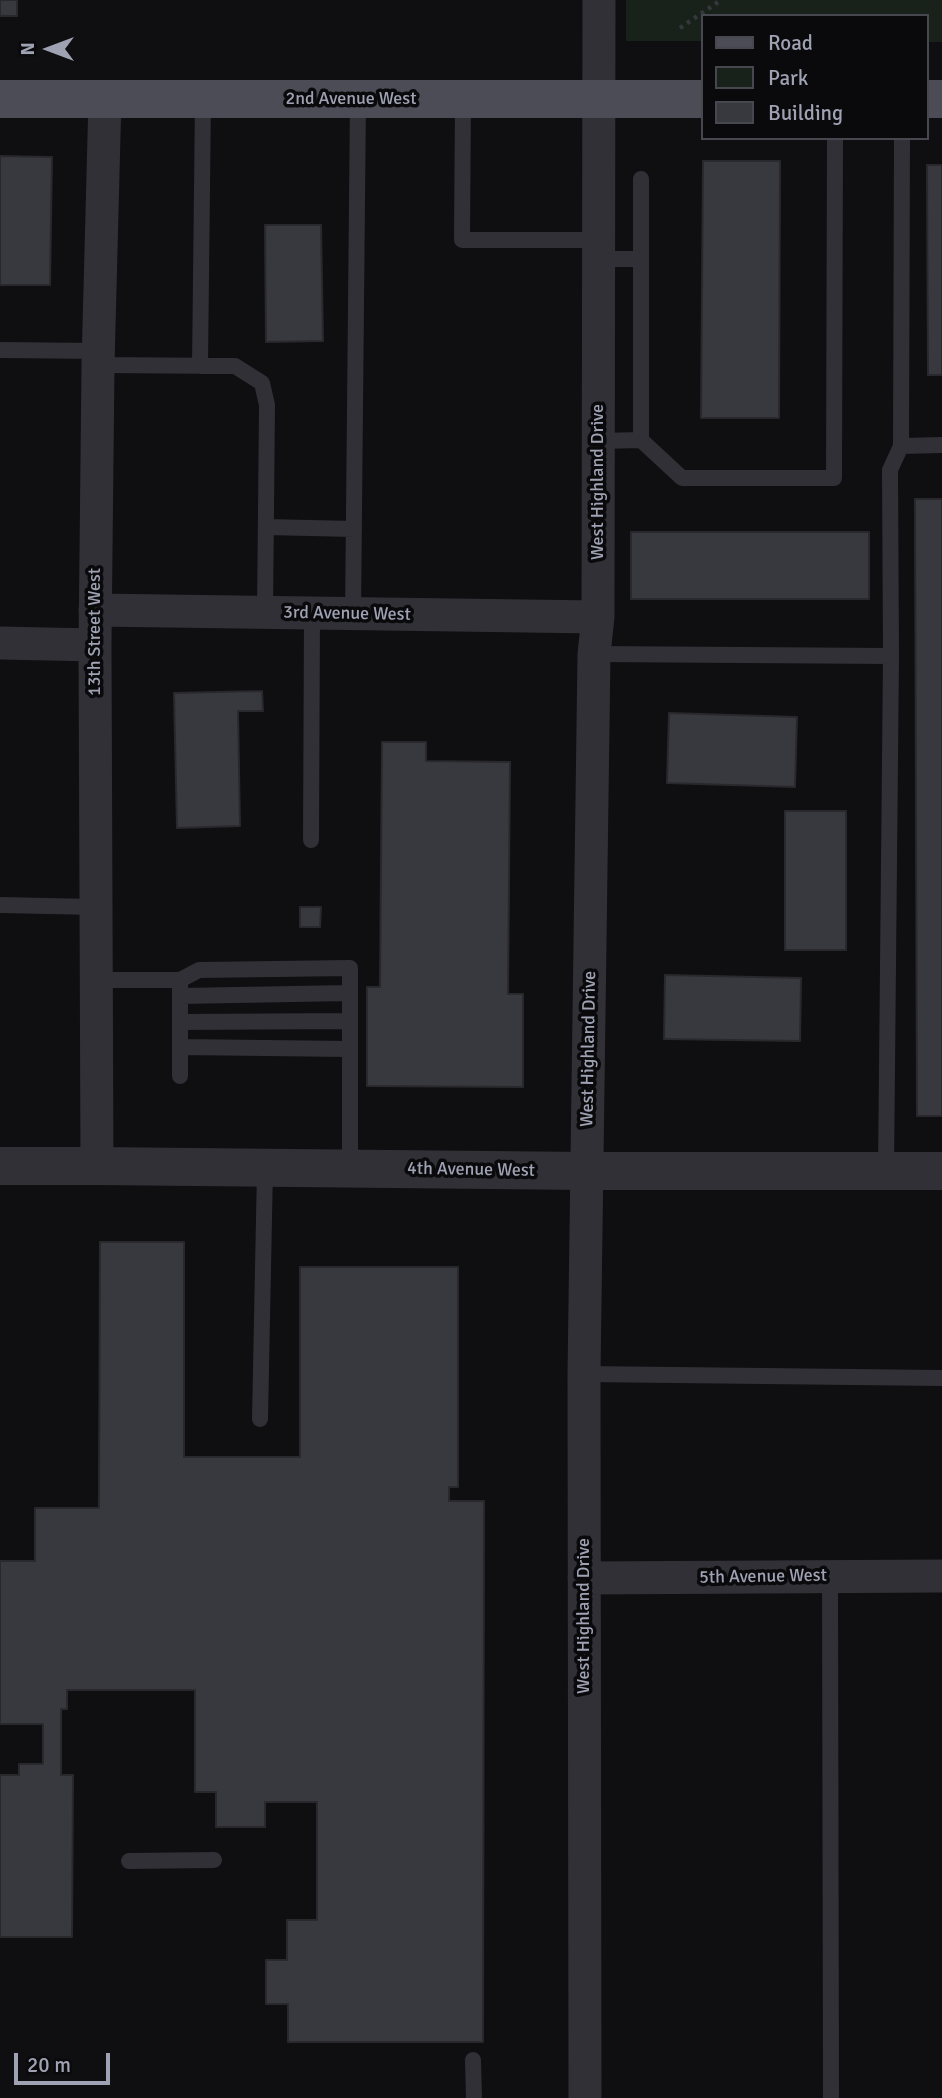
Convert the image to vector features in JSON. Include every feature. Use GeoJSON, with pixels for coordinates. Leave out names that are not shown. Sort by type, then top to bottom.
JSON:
{"type":"FeatureCollection","features":[{"type":"Feature","properties":{"kind":"main road","name":"2nd Avenue West"},"geometry":{"type":"LineString","coordinates":[[0,99],[701,99]]}},
{"type":"Feature","properties":{"kind":"street","name":"West Highland Drive"},"geometry":{"type":"LineString","coordinates":[[585,2098],[584,1374],[594,654],[598,617],[599,0]]}},
{"type":"Feature","properties":{"kind":"street","name":"13th Street West"},"geometry":{"type":"LineString","coordinates":[[97,1166],[95,610],[105,98]]}},
{"type":"Feature","properties":{"kind":"street","name":"3rd Avenue West"},"geometry":{"type":"LineString","coordinates":[[95,610],[598,617]]}},
{"type":"Feature","properties":{"kind":"street"},"geometry":{"type":"LineString","coordinates":[[0,643],[95,645]]}},
{"type":"Feature","properties":{"kind":"street","name":"4th Avenue West"},"geometry":{"type":"LineString","coordinates":[[0,1166],[942,1171]]}},
{"type":"Feature","properties":{"kind":"street","name":"5th Avenue West"},"geometry":{"type":"LineString","coordinates":[[584,1578],[942,1576]]}},
{"type":"Feature","properties":{"kind":"lane"},"geometry":{"type":"LineString","coordinates":[[200,366],[202,99]]}},
{"type":"Feature","properties":{"kind":"lane"},"geometry":{"type":"LineString","coordinates":[[353,614],[358,99]]}},
{"type":"Feature","properties":{"kind":"lane"},"geometry":{"type":"LineString","coordinates":[[463,99],[462,240],[598,249],[641,259]]}},
{"type":"Feature","properties":{"kind":"lane"},"geometry":{"type":"LineString","coordinates":[[598,441],[641,440],[682,478],[834,478],[835,140]]}},
{"type":"Feature","properties":{"kind":"lane"},"geometry":{"type":"LineString","coordinates":[[886,1171],[890,470],[901,446],[902,140]]}},
{"type":"Feature","properties":{"kind":"lane"},"geometry":{"type":"LineString","coordinates":[[641,179],[641,440]]}},
{"type":"Feature","properties":{"kind":"lane"},"geometry":{"type":"LineString","coordinates":[[0,351],[200,366],[235,366],[262,383],[267,405],[265,612]]}},
{"type":"Feature","properties":{"kind":"lane"},"geometry":{"type":"LineString","coordinates":[[901,446],[942,445]]}},
{"type":"Feature","properties":{"kind":"lane"},"geometry":{"type":"LineString","coordinates":[[266,527],[354,529]]}},
{"type":"Feature","properties":{"kind":"lane"},"geometry":{"type":"LineString","coordinates":[[311,839],[312,613]]}},
{"type":"Feature","properties":{"kind":"lane"},"geometry":{"type":"LineString","coordinates":[[594,654],[891,656]]}},
{"type":"Feature","properties":{"kind":"lane"},"geometry":{"type":"LineString","coordinates":[[0,905],[95,907]]}},
{"type":"Feature","properties":{"kind":"lane"},"geometry":{"type":"LineString","coordinates":[[180,1076],[180,988],[199,970],[350,968],[350,1168]]}},
{"type":"Feature","properties":{"kind":"lane"},"geometry":{"type":"LineString","coordinates":[[96,980],[180,988],[350,993]]}},
{"type":"Feature","properties":{"kind":"lane"},"geometry":{"type":"LineString","coordinates":[[180,1022],[350,1021]]}},
{"type":"Feature","properties":{"kind":"lane"},"geometry":{"type":"LineString","coordinates":[[180,1047],[349,1049]]}},
{"type":"Feature","properties":{"kind":"lane"},"geometry":{"type":"LineString","coordinates":[[260,1419],[265,1168]]}},
{"type":"Feature","properties":{"kind":"lane"},"geometry":{"type":"LineString","coordinates":[[584,1374],[942,1378]]}},
{"type":"Feature","properties":{"kind":"lane"},"geometry":{"type":"LineString","coordinates":[[830,1576],[831,2098]]}},
{"type":"Feature","properties":{"kind":"lane"},"geometry":{"type":"LineString","coordinates":[[129,1861],[214,1860]]}},
{"type":"Feature","properties":{"kind":"lane"},"geometry":{"type":"LineString","coordinates":[[473,2060],[474,2098]]}},
{"type":"Feature","properties":{"kind":"path"},"geometry":{"type":"LineString","coordinates":[[680,28],[721,0]]}},
{"type":"Feature","properties":{"kind":"green space"},"geometry":{"type":"Polygon","coordinates":[[[626,0],[942,0],[942,42],[928,42],[928,14],[701,14],[701,41],[626,41],[626,0]]]}},
{"type":"Feature","properties":{"kind":"building"},"geometry":{"type":"Polygon","coordinates":[[[0,0],[17,0],[17,16],[0,16],[0,0]]]}},
{"type":"Feature","properties":{"kind":"building"},"geometry":{"type":"Polygon","coordinates":[[[0,156],[52,157],[50,285],[0,285],[0,156]]]}},
{"type":"Feature","properties":{"kind":"building"},"geometry":{"type":"Polygon","coordinates":[[[703,161],[780,161],[779,418],[701,418],[703,161]]]}},
{"type":"Feature","properties":{"kind":"building"},"geometry":{"type":"Polygon","coordinates":[[[927,165],[942,165],[942,375],[928,375],[927,165]]]}},
{"type":"Feature","properties":{"kind":"building"},"geometry":{"type":"Polygon","coordinates":[[[265,225],[321,225],[323,341],[266,342],[265,225]]]}},
{"type":"Feature","properties":{"kind":"building"},"geometry":{"type":"Polygon","coordinates":[[[915,499],[942,499],[942,1116],[917,1116],[915,499]]]}},
{"type":"Feature","properties":{"kind":"building"},"geometry":{"type":"Polygon","coordinates":[[[631,532],[869,532],[869,599],[631,599],[631,532]]]}},
{"type":"Feature","properties":{"kind":"building"},"geometry":{"type":"Polygon","coordinates":[[[262,691],[263,711],[238,711],[240,826],[177,828],[174,693],[262,691]]]}},
{"type":"Feature","properties":{"kind":"building"},"geometry":{"type":"Polygon","coordinates":[[[669,713],[797,717],[795,787],[667,783],[669,713]]]}},
{"type":"Feature","properties":{"kind":"building"},"geometry":{"type":"Polygon","coordinates":[[[382,742],[426,742],[426,761],[510,762],[508,994],[523,994],[523,1087],[367,1086],[367,987],[380,987],[382,742]]]}},
{"type":"Feature","properties":{"kind":"building"},"geometry":{"type":"Polygon","coordinates":[[[785,811],[846,811],[846,950],[785,950],[785,811]]]}},
{"type":"Feature","properties":{"kind":"building"},"geometry":{"type":"Polygon","coordinates":[[[300,907],[321,907],[320,927],[300,927],[300,907]]]}},
{"type":"Feature","properties":{"kind":"building"},"geometry":{"type":"Polygon","coordinates":[[[665,975],[801,978],[800,1041],[664,1039],[665,975]]]}},
{"type":"Feature","properties":{"kind":"building"},"geometry":{"type":"Polygon","coordinates":[[[100,1242],[184,1242],[184,1457],[300,1457],[300,1267],[458,1267],[458,1487],[449,1487],[449,1501],[484,1501],[483,2042],[288,2042],[288,2004],[266,2004],[266,1960],[287,1960],[287,1920],[317,1920],[317,1802],[265,1802],[265,1827],[216,1827],[216,1792],[195,1792],[195,1690],[67,1690],[67,1709],[61,1709],[61,1775],[73,1775],[72,1937],[0,1937],[0,1775],[19,1775],[19,1764],[43,1764],[43,1724],[0,1724],[0,1561],[35,1561],[35,1508],[99,1508],[100,1242]]]}}]}
